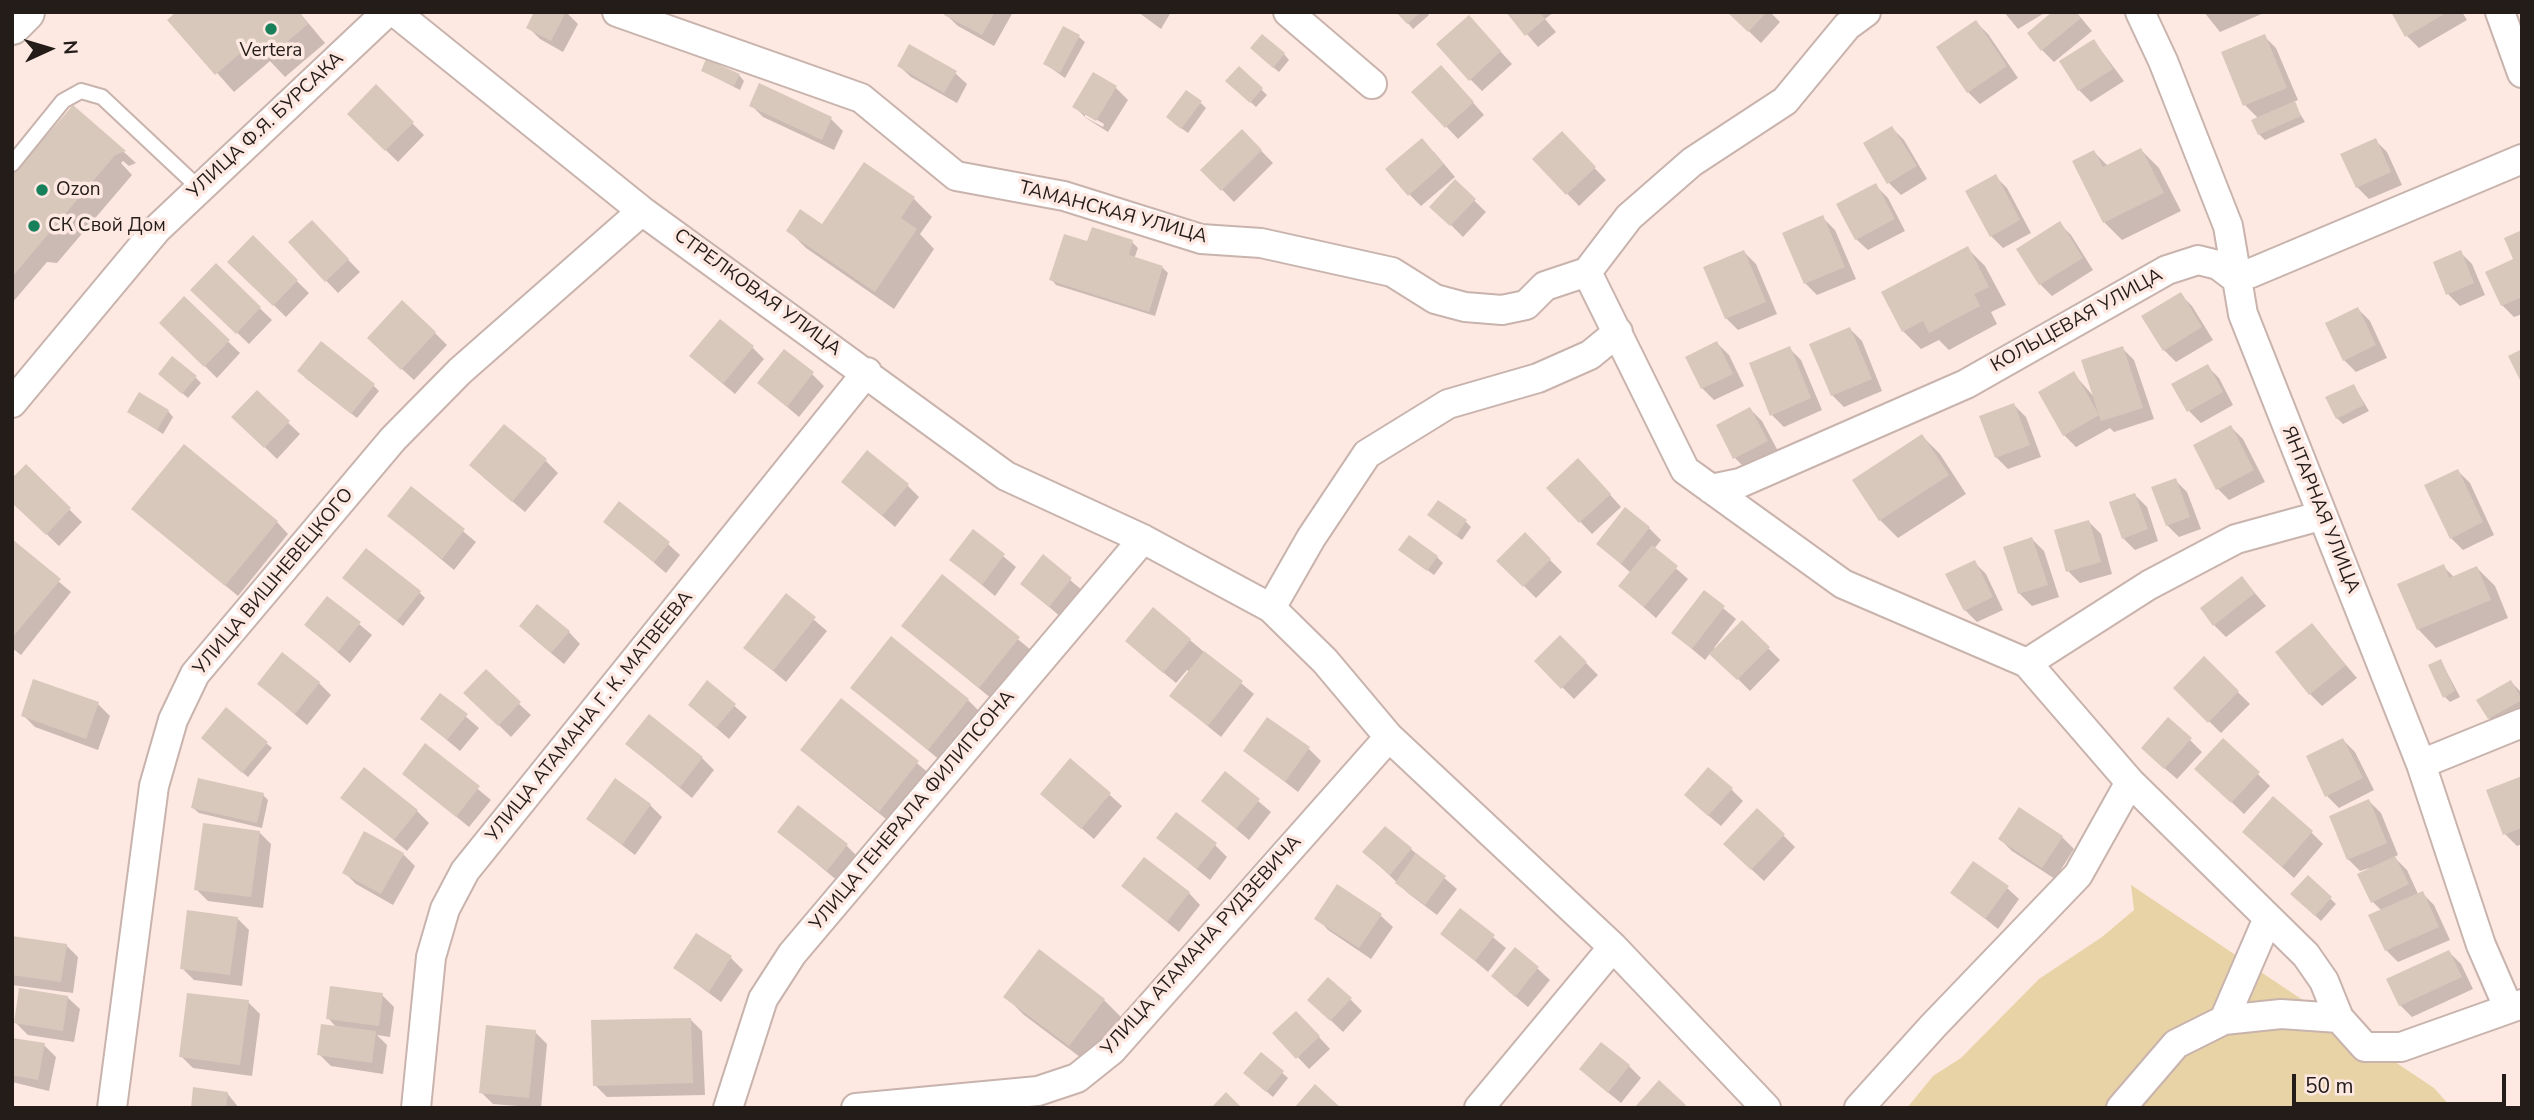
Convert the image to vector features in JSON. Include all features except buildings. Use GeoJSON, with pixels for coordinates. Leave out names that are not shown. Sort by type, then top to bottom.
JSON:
{"type":"FeatureCollection","features":[{"type":"Feature","properties":{"kind":"main road"},"geometry":{"type":"LineString","coordinates":[[12,25],[25,12]]}},
{"type":"Feature","properties":{"kind":"street","name":"УЛИЦА Ф.Я. БУРСАКА"},"geometry":{"type":"LineString","coordinates":[[12,403],[157,229],[387,12]]}},
{"type":"Feature","properties":{"kind":"street","name":"СТРЕЛКОВАЯ УЛИЦА"},"geometry":{"type":"LineString","coordinates":[[395,12],[642,211],[1006,475],[1143,539],[1271,608],[1325,660],[1389,737],[1613,947],[1766,1108]]}},
{"type":"Feature","properties":{"kind":"street","name":"ТАМАНСКАЯ УЛИЦА"},"geometry":{"type":"LineString","coordinates":[[617,12],[861,98],[956,176],[1064,196],[1201,239],[1261,243],[1392,272],[1435,299],[1465,307],[1503,310],[1526,305],[1545,286],[1587,272]]}},
{"type":"Feature","properties":{"kind":"street"},"geometry":{"type":"LineString","coordinates":[[1288,12],[1373,83]]}},
{"type":"Feature","properties":{"kind":"street"},"geometry":{"type":"LineString","coordinates":[[1866,12],[1847,26],[1785,101],[1692,162],[1629,216],[1587,272],[1685,470],[1843,584],[2027,663],[2130,782],[2306,955],[2324,981],[2339,1018],[2365,1047],[2401,1046],[2515,1005]]}},
{"type":"Feature","properties":{"kind":"street","name":"ЯНТАРНАЯ УЛИЦА"},"geometry":{"type":"LineString","coordinates":[[2140,12],[2163,61],[2228,226],[2234,277],[2243,314],[2320,516],[2421,764],[2481,945],[2515,1005]]}},
{"type":"Feature","properties":{"kind":"street"},"geometry":{"type":"LineString","coordinates":[[2501,12],[2522,72]]}},
{"type":"Feature","properties":{"kind":"street"},"geometry":{"type":"LineString","coordinates":[[2234,277],[2270,265],[2522,159]]}},
{"type":"Feature","properties":{"kind":"street","name":"УЛИЦА ВИШНЕВЕЦКОГО"},"geometry":{"type":"LineString","coordinates":[[111,1108],[154,786],[173,720],[195,674],[393,439],[460,370],[642,211]]}},
{"type":"Feature","properties":{"kind":"street","name":"КОЛЬЦЕВАЯ УЛИЦА"},"geometry":{"type":"LineString","coordinates":[[1711,489],[1740,483],[1966,384],[2167,270],[2198,261],[2218,265],[2234,277]]}},
{"type":"Feature","properties":{"kind":"street"},"geometry":{"type":"LineString","coordinates":[[1271,608],[1311,538],[1367,454],[1448,404],[1538,378],[1590,355],[1618,332]]}},
{"type":"Feature","properties":{"kind":"street","name":"УЛИЦА АТАМАНА Г. К. МАТВЕЕВА"},"geometry":{"type":"LineString","coordinates":[[416,1108],[431,957],[445,909],[465,871],[867,372]]}},
{"type":"Feature","properties":{"kind":"street"},"geometry":{"type":"LineString","coordinates":[[2027,663],[2148,585],[2236,539],[2320,516]]}},
{"type":"Feature","properties":{"kind":"street","name":"УЛИЦА ГЕНЕРАЛА ФИЛИПСОНА"},"geometry":{"type":"LineString","coordinates":[[728,1108],[763,999],[792,954],[1143,539]]}},
{"type":"Feature","properties":{"kind":"street"},"geometry":{"type":"LineString","coordinates":[[2421,764],[2522,723]]}},
{"type":"Feature","properties":{"kind":"street","name":"УЛИЦА АТАМАНА РУДЗЕВИЧА"},"geometry":{"type":"LineString","coordinates":[[856,1108],[1038,1090],[1077,1078],[1112,1050],[1389,737]]}},
{"type":"Feature","properties":{"kind":"street"},"geometry":{"type":"LineString","coordinates":[[1859,1108],[1933,1026],[2078,875],[2130,782]]}},
{"type":"Feature","properties":{"kind":"street"},"geometry":{"type":"LineString","coordinates":[[2224,1020],[2268,918]]}},
{"type":"Feature","properties":{"kind":"street"},"geometry":{"type":"LineString","coordinates":[[1479,1108],[1613,947]]}},
{"type":"Feature","properties":{"kind":"street"},"geometry":{"type":"LineString","coordinates":[[2120,1108],[2176,1044],[2224,1020],[2281,1014],[2339,1018]]}},
{"type":"Feature","properties":{"kind":"lane"},"geometry":{"type":"LineString","coordinates":[[12,164],[63,101],[81,91],[102,97],[200,189]]}},
{"type":"Feature","properties":{"kind":"shaded area"},"geometry":{"type":"Polygon","coordinates":[[[2131,885],[2434,1088],[2452,1108],[1907,1108],[1933,1076],[1961,1058],[2039,979],[2102,937],[2134,910],[2131,885]]]}},
{"type":"Feature","properties":{"kind":"place","name":"Vertera"},"geometry":{"type":"Point","coordinates":[271,29]}},
{"type":"Feature","properties":{"kind":"place","name":"Ozon"},"geometry":{"type":"Point","coordinates":[42,190]}},
{"type":"Feature","properties":{"kind":"place","name":"СК Свой Дом"},"geometry":{"type":"Point","coordinates":[34,226]}}]}
